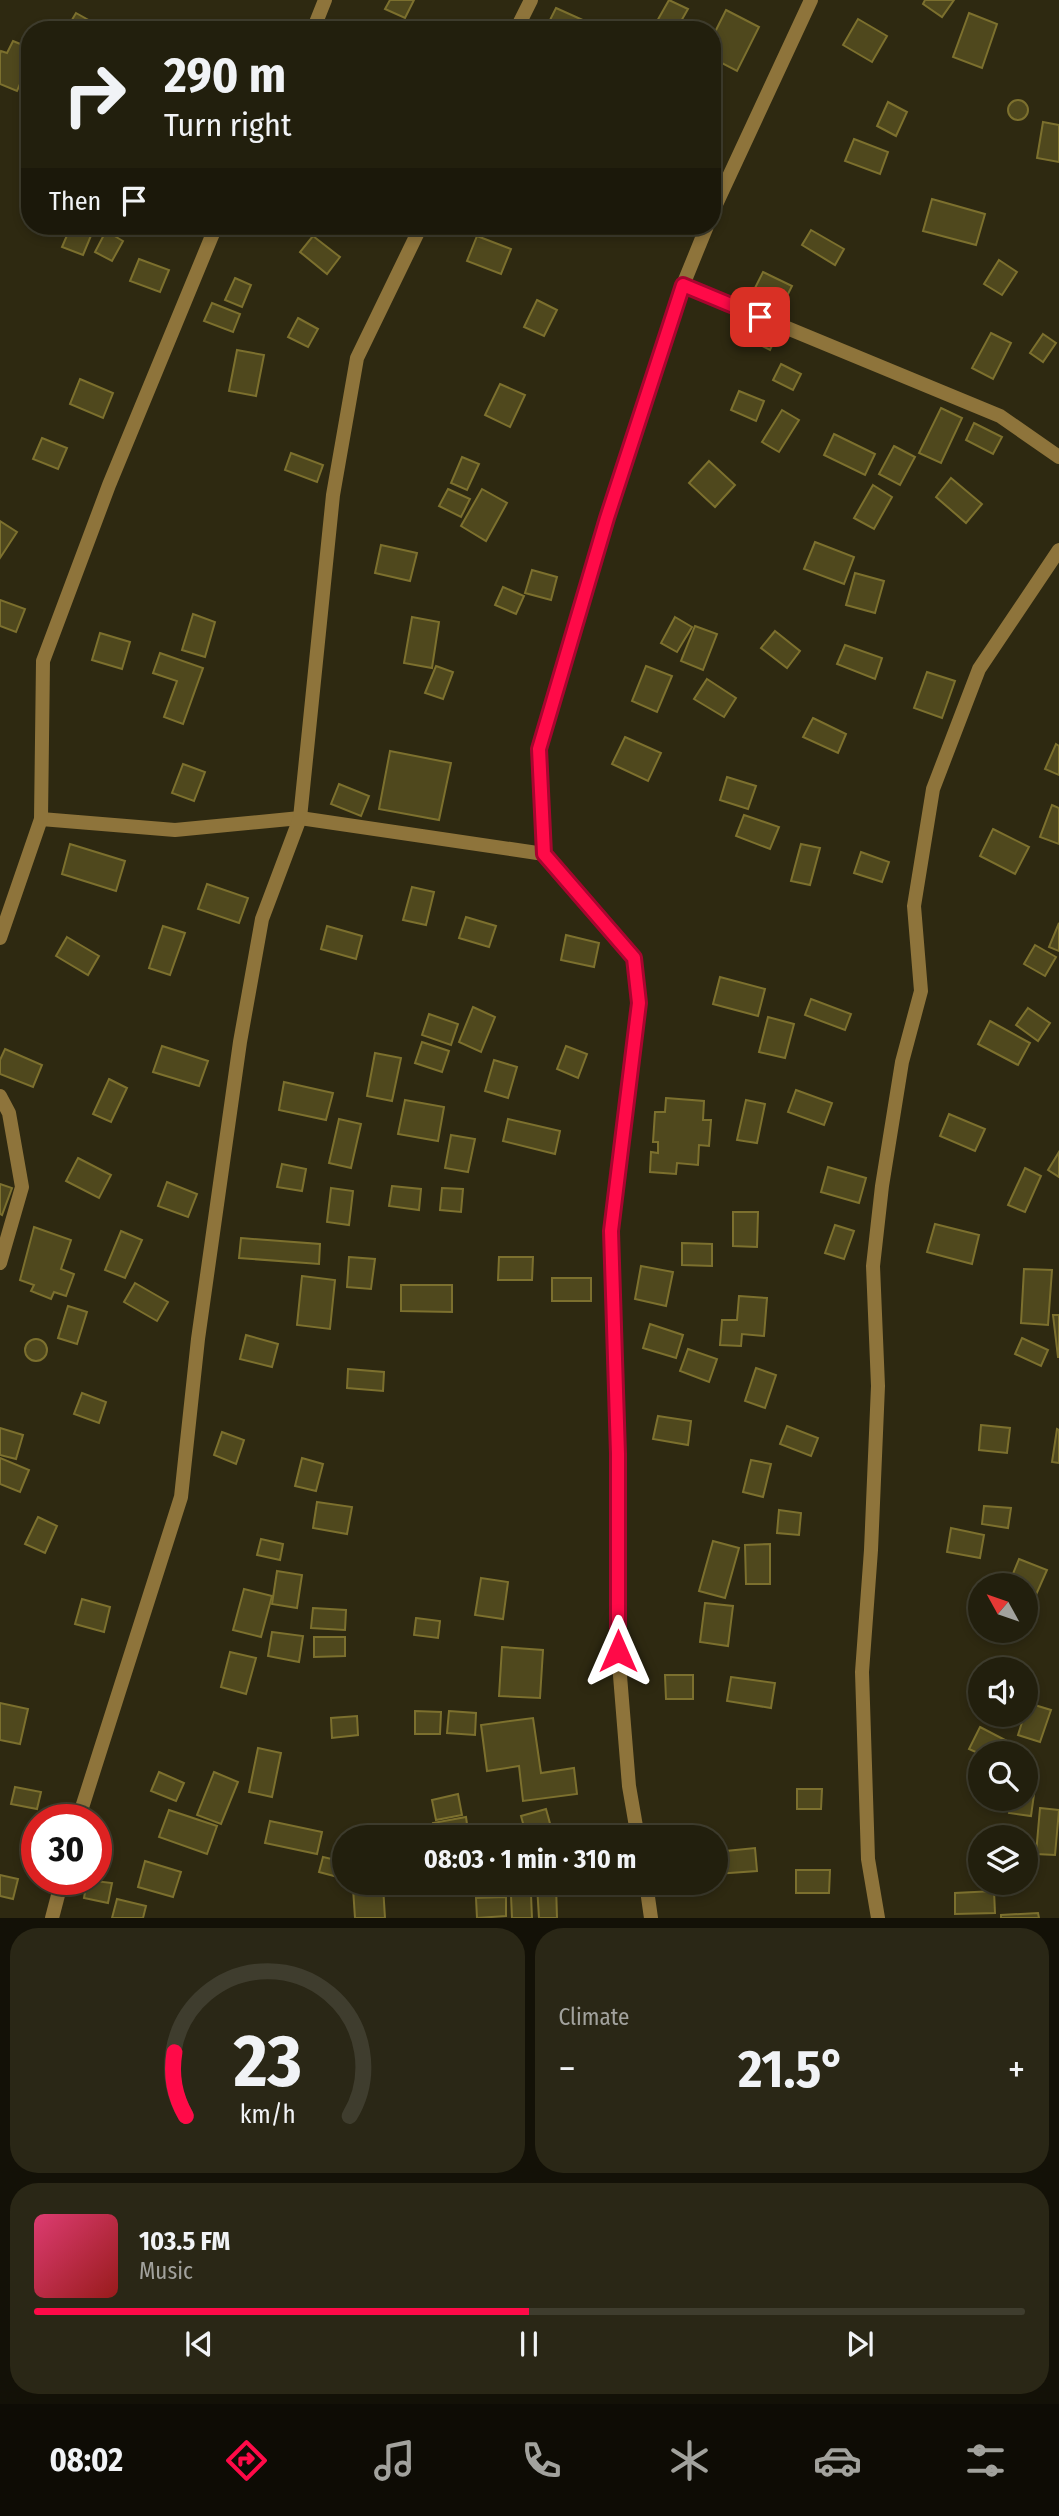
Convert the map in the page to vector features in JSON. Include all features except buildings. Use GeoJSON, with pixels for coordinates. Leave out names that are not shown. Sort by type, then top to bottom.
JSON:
{"type":"FeatureCollection","features":[{"type":"Feature","properties":{"kind":"street"},"geometry":{"type":"LineString","coordinates":[[317,21],[325,0]]}},
{"type":"Feature","properties":{"kind":"street"},"geometry":{"type":"LineString","coordinates":[[520,21],[531,0]]}},
{"type":"Feature","properties":{"kind":"street"},"geometry":{"type":"LineString","coordinates":[[721,194],[811,0]]}},
{"type":"Feature","properties":{"kind":"street"},"geometry":{"type":"LineString","coordinates":[[0,937],[41,819],[43,661],[109,485],[212,235]]}},
{"type":"Feature","properties":{"kind":"street"},"geometry":{"type":"LineString","coordinates":[[83,1804],[181,1497],[198,1339],[240,1042],[262,919],[300,818],[333,495],[357,358],[417,235]]}},
{"type":"Feature","properties":{"kind":"street"},"geometry":{"type":"LineString","coordinates":[[636,1825],[629,1786],[618,1651],[618,1454],[611,1231],[639,1003],[634,958],[544,854],[539,749],[607,518],[683,285],[703,235]]}},
{"type":"Feature","properties":{"kind":"street"},"geometry":{"type":"LineString","coordinates":[[683,285],[1000,416],[1059,457]]}},
{"type":"Feature","properties":{"kind":"street"},"geometry":{"type":"LineString","coordinates":[[878,1917],[867,1859],[862,1672],[871,1550],[878,1386],[873,1266],[881,1186],[902,1062],[921,990],[914,906],[933,789],[979,669],[1059,550]]}},
{"type":"Feature","properties":{"kind":"street"},"geometry":{"type":"LineString","coordinates":[[41,819],[175,830],[300,818],[544,854]]}},
{"type":"Feature","properties":{"kind":"street"},"geometry":{"type":"LineString","coordinates":[[0,1096],[9,1113],[22,1187],[0,1263]]}},
{"type":"Feature","properties":{"kind":"street"},"geometry":{"type":"LineString","coordinates":[[52,1917],[58,1895]]}},
{"type":"Feature","properties":{"kind":"street"},"geometry":{"type":"LineString","coordinates":[[648,1895],[651,1917]]}},
{"type":"Feature","properties":{"kind":"route"},"geometry":{"type":"LineString","coordinates":[[618,1651],[618,1454],[613,1363],[611,1231],[639,1003],[634,958],[544,854],[539,749],[607,518],[683,285],[760,317]]}}]}
